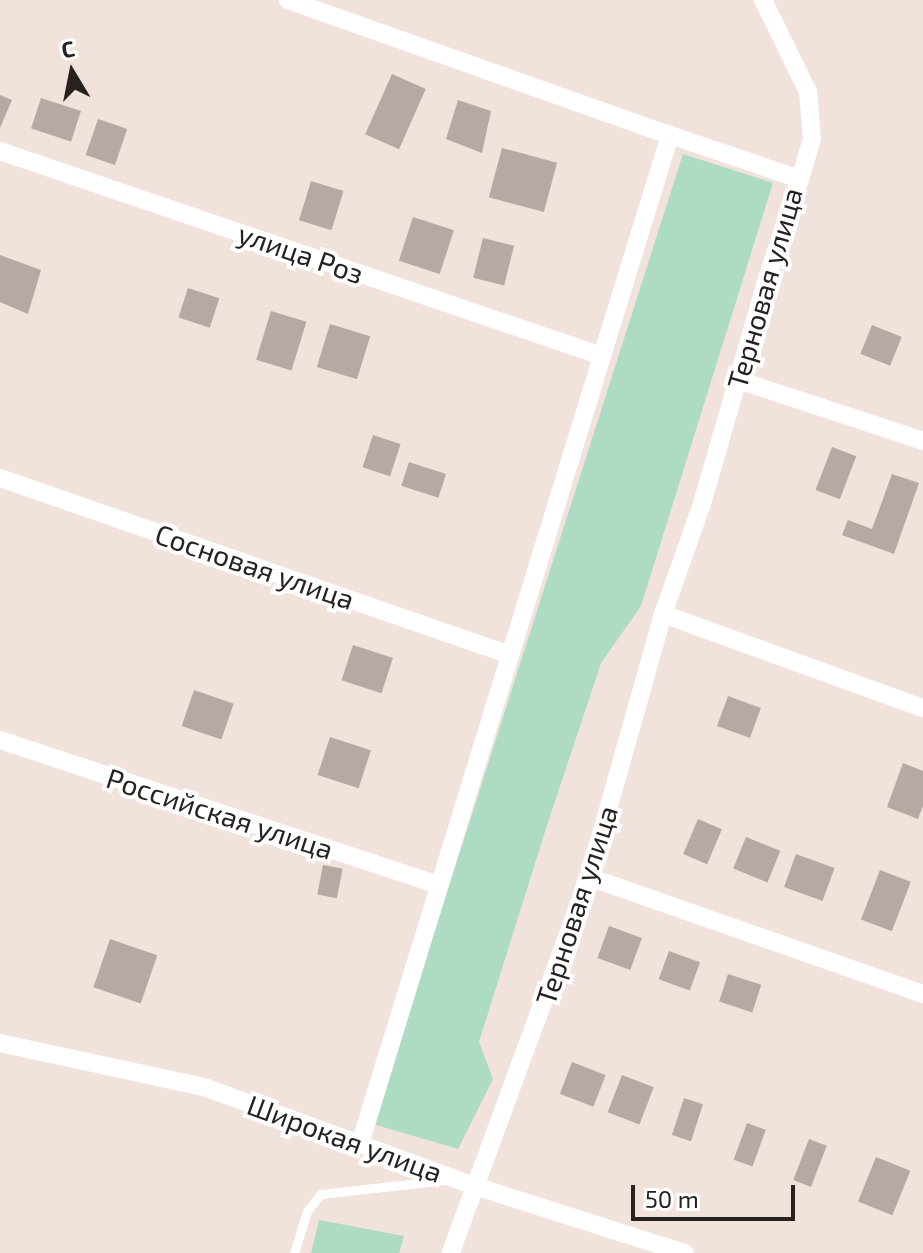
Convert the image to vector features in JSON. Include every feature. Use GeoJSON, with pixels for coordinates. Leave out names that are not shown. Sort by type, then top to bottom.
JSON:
{"type":"FeatureCollection","features":[{"type":"Feature","properties":{"kind":"street","name":"Терновая улица"},"geometry":{"type":"LineString","coordinates":[[288,0],[800,179],[702,504],[663,614],[589,877],[478,1187],[451,1253]]}},
{"type":"Feature","properties":{"kind":"street"},"geometry":{"type":"LineString","coordinates":[[763,0],[808,92],[812,139],[800,179]]}},
{"type":"Feature","properties":{"kind":"street"},"geometry":{"type":"LineString","coordinates":[[360,1144],[670,135]]}},
{"type":"Feature","properties":{"kind":"street","name":"улица Роз"},"geometry":{"type":"LineString","coordinates":[[0,151],[602,356]]}},
{"type":"Feature","properties":{"kind":"street"},"geometry":{"type":"LineString","coordinates":[[738,380],[923,441]]}},
{"type":"Feature","properties":{"kind":"street","name":"Сосновая улица"},"geometry":{"type":"LineString","coordinates":[[0,478],[510,655]]}},
{"type":"Feature","properties":{"kind":"street"},"geometry":{"type":"LineString","coordinates":[[663,614],[923,708]]}},
{"type":"Feature","properties":{"kind":"street","name":"Российская улица"},"geometry":{"type":"LineString","coordinates":[[0,740],[439,885]]}},
{"type":"Feature","properties":{"kind":"street"},"geometry":{"type":"LineString","coordinates":[[589,877],[923,994]]}},
{"type":"Feature","properties":{"kind":"street","name":"Широкая улица"},"geometry":{"type":"LineString","coordinates":[[0,1043],[204,1087],[478,1187],[685,1253]]}},
{"type":"Feature","properties":{"kind":"lane"},"geometry":{"type":"LineString","coordinates":[[294,1253],[307,1211],[321,1194],[456,1179]]}},
{"type":"Feature","properties":{"kind":"green space"},"geometry":{"type":"Polygon","coordinates":[[[683,154],[773,183],[641,606],[601,663],[549,819],[479,1042],[493,1079],[458,1149],[373,1124],[683,154]]]}},
{"type":"Feature","properties":{"kind":"green space"},"geometry":{"type":"Polygon","coordinates":[[[319,1220],[404,1236],[399,1253],[311,1253],[319,1220]]]}},
{"type":"Feature","properties":{"kind":"building"},"geometry":{"type":"Polygon","coordinates":[[[392,74],[426,89],[399,149],[365,134],[392,74]]]}},
{"type":"Feature","properties":{"kind":"building"},"geometry":{"type":"Polygon","coordinates":[[[0,95],[12,100],[0,128],[0,95]]]}},
{"type":"Feature","properties":{"kind":"building"},"geometry":{"type":"Polygon","coordinates":[[[41,98],[81,111],[71,141],[31,128],[41,98]]]}},
{"type":"Feature","properties":{"kind":"building"},"geometry":{"type":"Polygon","coordinates":[[[458,100],[491,111],[482,153],[446,139],[458,100]]]}},
{"type":"Feature","properties":{"kind":"building"},"geometry":{"type":"Polygon","coordinates":[[[98,119],[127,129],[115,165],[86,155],[98,119]]]}},
{"type":"Feature","properties":{"kind":"building"},"geometry":{"type":"Polygon","coordinates":[[[502,148],[557,163],[544,212],[489,197],[502,148]]]}},
{"type":"Feature","properties":{"kind":"building"},"geometry":{"type":"Polygon","coordinates":[[[311,181],[344,191],[332,230],[299,220],[311,181]]]}},
{"type":"Feature","properties":{"kind":"building"},"geometry":{"type":"Polygon","coordinates":[[[413,217],[454,230],[440,274],[399,261],[413,217]]]}},
{"type":"Feature","properties":{"kind":"building"},"geometry":{"type":"Polygon","coordinates":[[[483,238],[514,246],[504,286],[473,278],[483,238]]]}},
{"type":"Feature","properties":{"kind":"building"},"geometry":{"type":"Polygon","coordinates":[[[0,255],[41,270],[28,314],[0,302],[0,255]]]}},
{"type":"Feature","properties":{"kind":"building"},"geometry":{"type":"Polygon","coordinates":[[[188,288],[219,298],[210,328],[178,317],[188,288]]]}},
{"type":"Feature","properties":{"kind":"building"},"geometry":{"type":"Polygon","coordinates":[[[271,311],[306,322],[291,371],[256,360],[271,311]]]}},
{"type":"Feature","properties":{"kind":"building"},"geometry":{"type":"Polygon","coordinates":[[[330,324],[370,336],[357,379],[317,367],[330,324]]]}},
{"type":"Feature","properties":{"kind":"building"},"geometry":{"type":"Polygon","coordinates":[[[872,325],[902,337],[890,366],[860,354],[872,325]]]}},
{"type":"Feature","properties":{"kind":"building"},"geometry":{"type":"Polygon","coordinates":[[[373,435],[401,444],[390,476],[362,467],[373,435]]]}},
{"type":"Feature","properties":{"kind":"building"},"geometry":{"type":"Polygon","coordinates":[[[832,447],[856,456],[840,499],[816,490],[832,447]]]}},
{"type":"Feature","properties":{"kind":"building"},"geometry":{"type":"Polygon","coordinates":[[[409,462],[446,474],[438,498],[401,486],[409,462]]]}},
{"type":"Feature","properties":{"kind":"building"},"geometry":{"type":"Polygon","coordinates":[[[892,474],[919,483],[894,554],[842,535],[848,520],[872,529],[892,474]]]}},
{"type":"Feature","properties":{"kind":"building"},"geometry":{"type":"Polygon","coordinates":[[[353,645],[393,658],[382,693],[342,680],[353,645]]]}},
{"type":"Feature","properties":{"kind":"building"},"geometry":{"type":"Polygon","coordinates":[[[194,690],[234,704],[221,740],[182,726],[194,690]]]}},
{"type":"Feature","properties":{"kind":"building"},"geometry":{"type":"Polygon","coordinates":[[[728,696],[761,708],[750,738],[717,726],[728,696]]]}},
{"type":"Feature","properties":{"kind":"building"},"geometry":{"type":"Polygon","coordinates":[[[330,737],[371,750],[359,788],[318,775],[330,737]]]}},
{"type":"Feature","properties":{"kind":"building"},"geometry":{"type":"Polygon","coordinates":[[[903,763],[923,771],[923,806],[918,819],[887,807],[903,763]]]}},
{"type":"Feature","properties":{"kind":"building"},"geometry":{"type":"Polygon","coordinates":[[[698,819],[722,829],[707,864],[683,854],[698,819]]]}},
{"type":"Feature","properties":{"kind":"building"},"geometry":{"type":"Polygon","coordinates":[[[746,837],[780,851],[768,882],[733,869],[746,837]]]}},
{"type":"Feature","properties":{"kind":"building"},"geometry":{"type":"Polygon","coordinates":[[[796,854],[835,868],[823,901],[784,887],[796,854]]]}},
{"type":"Feature","properties":{"kind":"building"},"geometry":{"type":"Polygon","coordinates":[[[323,865],[343,869],[337,898],[317,894],[323,865]]]}},
{"type":"Feature","properties":{"kind":"building"},"geometry":{"type":"Polygon","coordinates":[[[880,870],[911,882],[892,931],[861,919],[880,870]]]}},
{"type":"Feature","properties":{"kind":"building"},"geometry":{"type":"Polygon","coordinates":[[[609,926],[642,938],[630,970],[597,958],[609,926]]]}},
{"type":"Feature","properties":{"kind":"building"},"geometry":{"type":"Polygon","coordinates":[[[110,939],[157,955],[141,1003],[93,987],[110,939]]]}},
{"type":"Feature","properties":{"kind":"building"},"geometry":{"type":"Polygon","coordinates":[[[669,951],[700,962],[690,990],[659,979],[669,951]]]}},
{"type":"Feature","properties":{"kind":"building"},"geometry":{"type":"Polygon","coordinates":[[[728,974],[761,985],[752,1012],[719,1002],[728,974]]]}},
{"type":"Feature","properties":{"kind":"building"},"geometry":{"type":"Polygon","coordinates":[[[572,1062],[606,1075],[593,1107],[560,1094],[572,1062]]]}},
{"type":"Feature","properties":{"kind":"building"},"geometry":{"type":"Polygon","coordinates":[[[622,1075],[654,1087],[639,1125],[608,1112],[622,1075]]]}},
{"type":"Feature","properties":{"kind":"building"},"geometry":{"type":"Polygon","coordinates":[[[684,1098],[703,1104],[691,1141],[672,1135],[684,1098]]]}},
{"type":"Feature","properties":{"kind":"building"},"geometry":{"type":"Polygon","coordinates":[[[747,1123],[766,1130],[752,1166],[734,1160],[747,1123]]]}},
{"type":"Feature","properties":{"kind":"building"},"geometry":{"type":"Polygon","coordinates":[[[809,1139],[827,1146],[811,1187],[793,1180],[809,1139]]]}},
{"type":"Feature","properties":{"kind":"building"},"geometry":{"type":"Polygon","coordinates":[[[876,1157],[910,1171],[892,1215],[858,1202],[876,1157]]]}}]}
